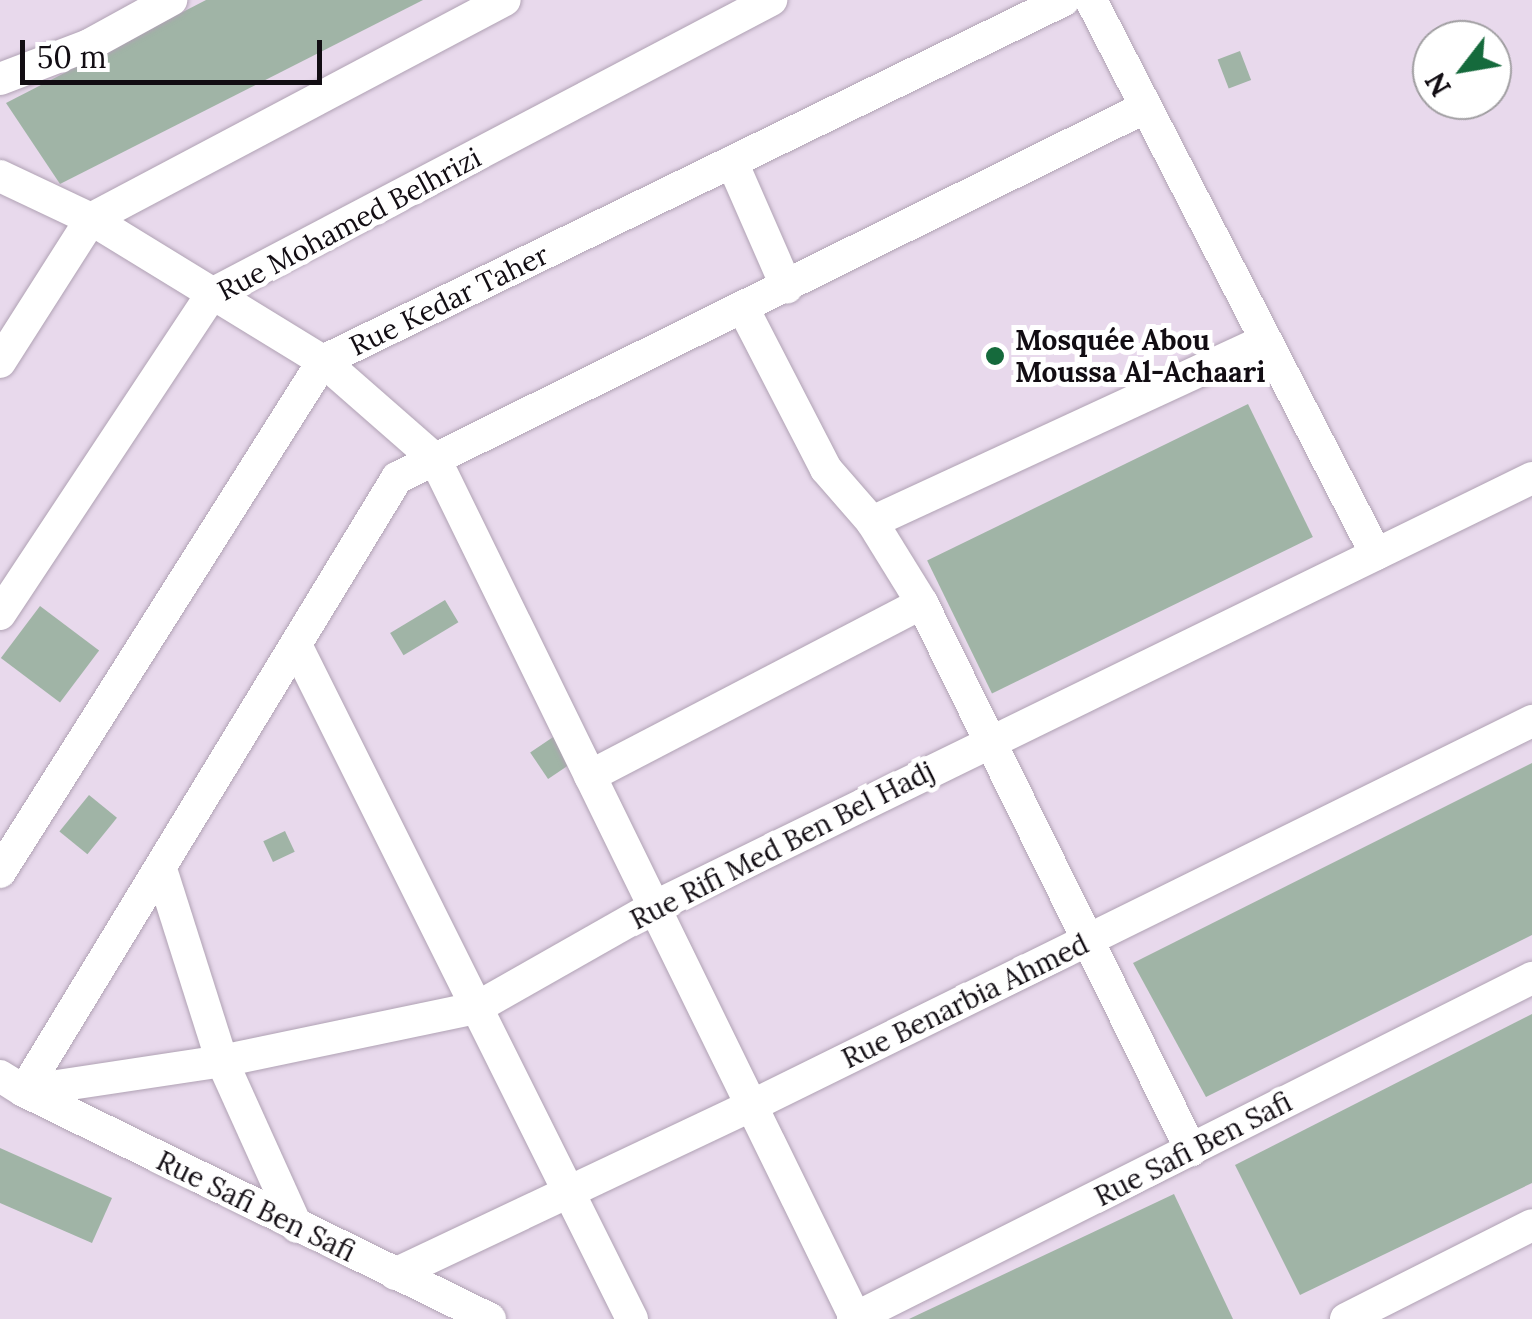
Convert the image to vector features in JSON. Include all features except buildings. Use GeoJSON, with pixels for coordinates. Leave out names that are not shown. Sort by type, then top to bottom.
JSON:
{"type":"FeatureCollection","features":[{"type":"Feature","properties":{"kind":"street"},"geometry":{"type":"LineString","coordinates":[[0,79],[89,45],[171,0]]}},
{"type":"Feature","properties":{"kind":"street"},"geometry":{"type":"LineString","coordinates":[[0,362],[91,219],[505,0]]}},
{"type":"Feature","properties":{"kind":"street","name":"Rue Mohamed Belhrizi"},"geometry":{"type":"LineString","coordinates":[[0,614],[212,294],[771,0]]}},
{"type":"Feature","properties":{"kind":"street","name":"Rue Kedar Taher"},"geometry":{"type":"LineString","coordinates":[[0,872],[323,361],[1064,0]]}},
{"type":"Feature","properties":{"kind":"street"},"geometry":{"type":"LineString","coordinates":[[1092,0],[1376,554]]}},
{"type":"Feature","properties":{"kind":"street"},"geometry":{"type":"LineString","coordinates":[[12,1084],[161,869],[397,478],[744,310],[1146,106]]}},
{"type":"Feature","properties":{"kind":"street"},"geometry":{"type":"LineString","coordinates":[[732,162],[786,288]]}},
{"type":"Feature","properties":{"kind":"street"},"geometry":{"type":"LineString","coordinates":[[0,176],[91,219],[323,361],[435,459],[855,1319]]}},
{"type":"Feature","properties":{"kind":"street"},"geometry":{"type":"LineString","coordinates":[[744,310],[826,468],[872,522],[922,603],[1084,943],[1192,1150]]}},
{"type":"Feature","properties":{"kind":"street"},"geometry":{"type":"LineString","coordinates":[[872,522],[1265,340]]}},
{"type":"Feature","properties":{"kind":"street","name":"Rue Rifi Med Ben Bel Hadj"},"geometry":{"type":"LineString","coordinates":[[12,1084],[222,1060],[476,1008],[654,907],[1532,478]]}},
{"type":"Feature","properties":{"kind":"street"},"geometry":{"type":"LineString","coordinates":[[590,776],[922,603]]}},
{"type":"Feature","properties":{"kind":"street"},"geometry":{"type":"LineString","coordinates":[[296,645],[632,1319]]}},
{"type":"Feature","properties":{"kind":"street","name":"Rue Benarbia Ahmed"},"geometry":{"type":"LineString","coordinates":[[395,1274],[752,1106],[1532,722]]}},
{"type":"Feature","properties":{"kind":"street"},"geometry":{"type":"LineString","coordinates":[[161,869],[222,1060],[297,1227]]}},
{"type":"Feature","properties":{"kind":"street","name":"Rue Safi Ben Safi"},"geometry":{"type":"LineString","coordinates":[[855,1319],[1532,978]]}},
{"type":"Feature","properties":{"kind":"street","name":"Rue Safi Ben Safi"},"geometry":{"type":"LineString","coordinates":[[12,1084],[490,1319]]}},
{"type":"Feature","properties":{"kind":"street"},"geometry":{"type":"LineString","coordinates":[[1346,1319],[1532,1225]]}},
{"type":"Feature","properties":{"kind":"place","name":"Mosquée Abou Moussa Al-Achaari"},"geometry":{"type":"Point","coordinates":[995,356]}}]}
